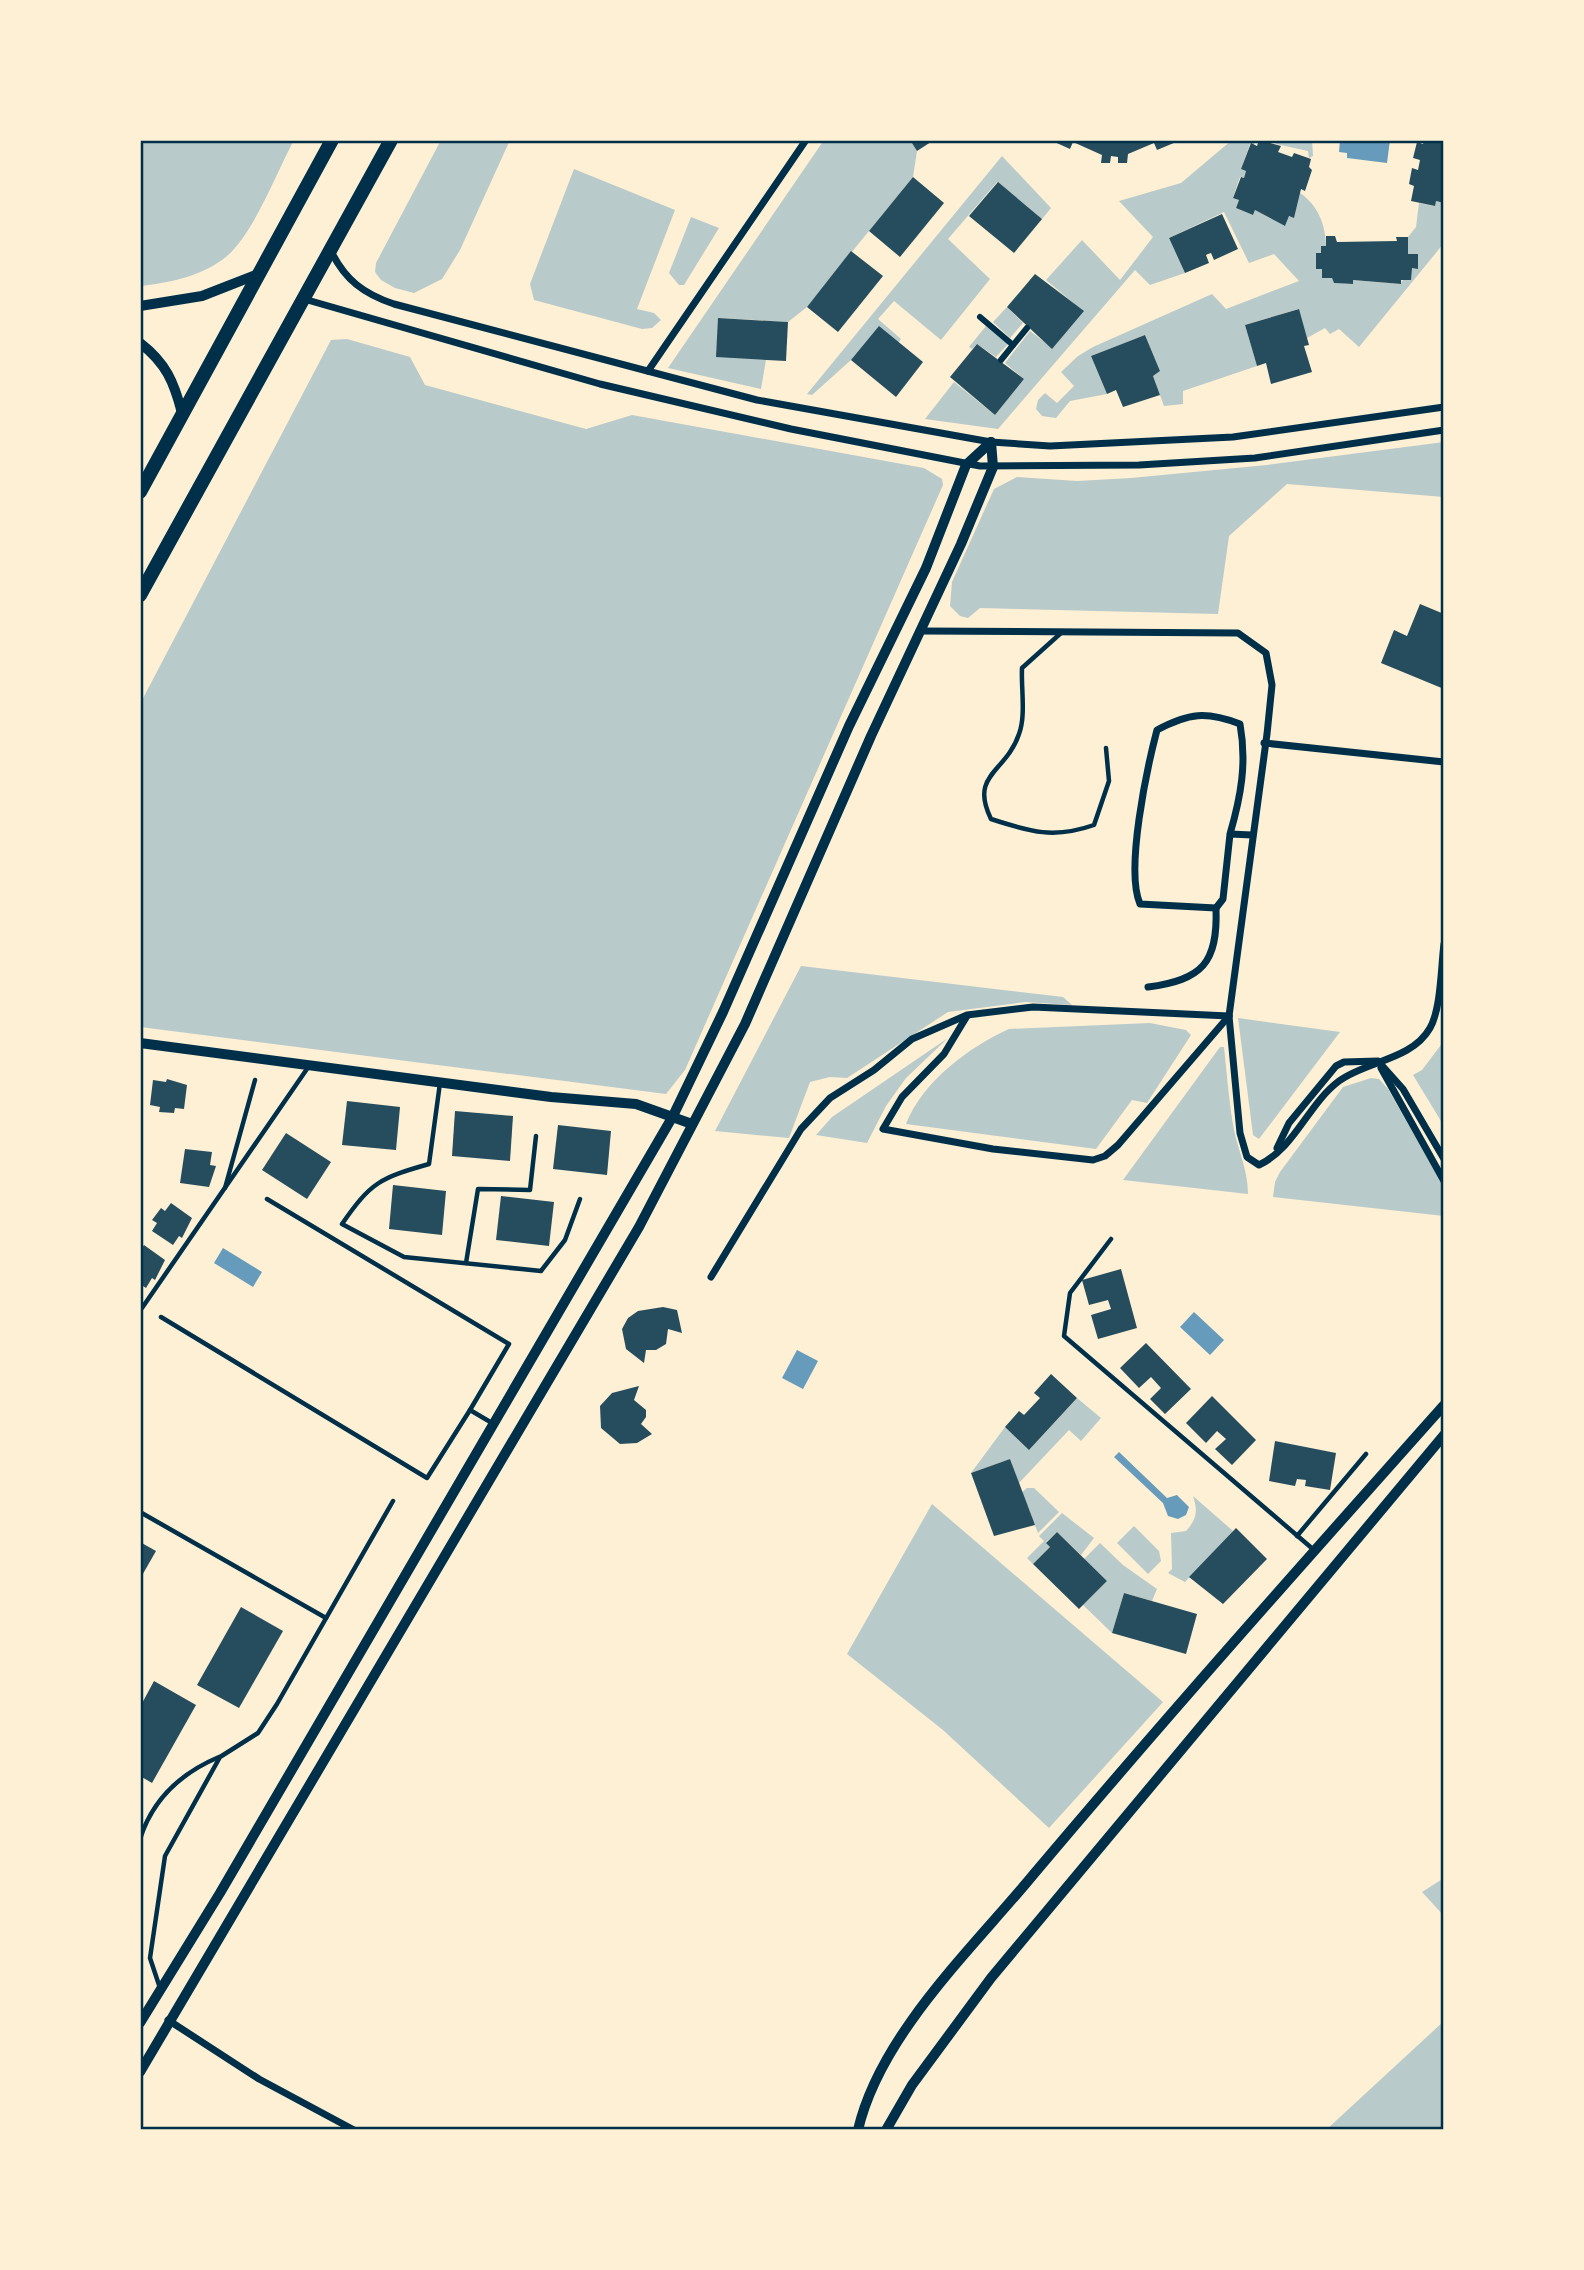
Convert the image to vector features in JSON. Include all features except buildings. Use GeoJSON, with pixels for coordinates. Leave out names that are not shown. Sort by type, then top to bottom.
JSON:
{"type":"FeatureCollection","features":[{"type":"Feature","properties":{"kind":"main road"},"geometry":{"type":"LineString","coordinates":[[140,492],[332,140]]}},
{"type":"Feature","properties":{"kind":"main road"},"geometry":{"type":"LineString","coordinates":[[142,588],[391,140]]}},
{"type":"Feature","properties":{"kind":"street"},"geometry":{"type":"LineString","coordinates":[[648,371],[806,140]]}},
{"type":"Feature","properties":{"kind":"street"},"geometry":{"type":"LineString","coordinates":[[330,250],[348,277],[366,293],[379,299],[790,407],[990,442],[1050,446],[1233,437],[1444,407]]}},
{"type":"Feature","properties":{"kind":"street"},"geometry":{"type":"LineString","coordinates":[[140,306],[202,296],[256,275]]}},
{"type":"Feature","properties":{"kind":"street"},"geometry":{"type":"LineString","coordinates":[[304,299],[600,384],[791,429],[967,465],[1139,465],[1255,458],[1444,430]]}},
{"type":"Feature","properties":{"kind":"street"},"geometry":{"type":"LineString","coordinates":[[980,317],[1013,345]]}},
{"type":"Feature","properties":{"kind":"street"},"geometry":{"type":"LineString","coordinates":[[1001,360],[1027,328]]}},
{"type":"Feature","properties":{"kind":"street"},"geometry":{"type":"LineString","coordinates":[[140,343],[161,361],[174,381],[182,413]]}},
{"type":"Feature","properties":{"kind":"street"},"geometry":{"type":"LineString","coordinates":[[140,2023],[220,1893],[673,1116],[729,1000],[849,726],[926,568],[967,465],[990,442]]}},
{"type":"Feature","properties":{"kind":"street"},"geometry":{"type":"LineString","coordinates":[[140,2072],[168,2020],[240,1906],[639,1227],[745,1024],[993,467],[990,442]]}},
{"type":"Feature","properties":{"kind":"street"},"geometry":{"type":"LineString","coordinates":[[899,624],[922,631],[1238,633],[1266,653],[1272,685],[1230,1016],[1242,1144],[1247,1157],[1259,1166],[1297,1133],[1340,1080],[1412,1047],[1430,1029],[1434,1020],[1444,944]]}},
{"type":"Feature","properties":{"kind":"street"},"geometry":{"type":"LineString","coordinates":[[1148,987],[1175,984],[1194,973],[1209,959],[1216,945],[1216,908],[1223,899],[1230,834],[1243,779],[1240,724],[1216,715],[1183,716],[1157,730],[1138,839],[1135,892],[1140,904],[1184,904],[1216,908]]}},
{"type":"Feature","properties":{"kind":"street"},"geometry":{"type":"LineString","coordinates":[[1264,743],[1444,762]]}},
{"type":"Feature","properties":{"kind":"street"},"geometry":{"type":"LineString","coordinates":[[1230,834],[1252,835]]}},
{"type":"Feature","properties":{"kind":"street"},"geometry":{"type":"LineString","coordinates":[[711,1277],[801,1129],[831,1098],[874,1070],[912,1040],[967,1015],[1033,1007],[1230,1016]]}},
{"type":"Feature","properties":{"kind":"street"},"geometry":{"type":"LineString","coordinates":[[967,1015],[944,1054],[902,1097],[883,1129],[993,1149],[1093,1160],[1105,1156],[1118,1145],[1230,1016]]}},
{"type":"Feature","properties":{"kind":"street"},"geometry":{"type":"LineString","coordinates":[[140,1043],[551,1097],[636,1104],[692,1124]]}},
{"type":"Feature","properties":{"kind":"street"},"geometry":{"type":"LineString","coordinates":[[1275,1152],[1289,1123],[1336,1066],[1344,1062],[1378,1061],[1403,1089],[1444,1159]]}},
{"type":"Feature","properties":{"kind":"street"},"geometry":{"type":"LineString","coordinates":[[1378,1061],[1444,1181]]}},
{"type":"Feature","properties":{"kind":"street"},"geometry":{"type":"LineString","coordinates":[[858,2130],[864,2105],[877,2078],[920,2010],[1073,1829],[1444,1405]]}},
{"type":"Feature","properties":{"kind":"street"},"geometry":{"type":"LineString","coordinates":[[886,2130],[912,2085],[991,1978],[1444,1435]]}},
{"type":"Feature","properties":{"kind":"street"},"geometry":{"type":"LineString","coordinates":[[168,2020],[259,2079],[354,2130]]}},
{"type":"Feature","properties":{"kind":"lane"},"geometry":{"type":"LineString","coordinates":[[1064,630],[1022,668],[1020,733],[1003,763],[988,777],[982,801],[991,819],[1027,831],[1068,834],[1094,825],[1108,781],[1106,748]]}},
{"type":"Feature","properties":{"kind":"lane"},"geometry":{"type":"LineString","coordinates":[[142,1308],[310,1065]]}},
{"type":"Feature","properties":{"kind":"lane"},"geometry":{"type":"LineString","coordinates":[[223,1192],[255,1080]]}},
{"type":"Feature","properties":{"kind":"lane"},"geometry":{"type":"LineString","coordinates":[[440,1082],[429,1164],[393,1175],[364,1192],[342,1224],[404,1256],[541,1271],[565,1240],[580,1199]]}},
{"type":"Feature","properties":{"kind":"lane"},"geometry":{"type":"LineString","coordinates":[[466,1263],[478,1189],[530,1190],[536,1136]]}},
{"type":"Feature","properties":{"kind":"lane"},"geometry":{"type":"LineString","coordinates":[[161,1317],[428,1478],[509,1343],[267,1199]]}},
{"type":"Feature","properties":{"kind":"lane"},"geometry":{"type":"LineString","coordinates":[[1111,1239],[1070,1293],[1064,1336],[1315,1551]]}},
{"type":"Feature","properties":{"kind":"lane"},"geometry":{"type":"LineString","coordinates":[[470,1410],[493,1423]]}},
{"type":"Feature","properties":{"kind":"lane"},"geometry":{"type":"LineString","coordinates":[[1297,1536],[1366,1454]]}},
{"type":"Feature","properties":{"kind":"lane"},"geometry":{"type":"LineString","coordinates":[[140,1839],[165,1792],[191,1769],[220,1757],[258,1733],[393,1501]]}},
{"type":"Feature","properties":{"kind":"lane"},"geometry":{"type":"LineString","coordinates":[[140,1512],[326,1618]]}},
{"type":"Feature","properties":{"kind":"lane"},"geometry":{"type":"LineString","coordinates":[[160,1989],[150,1958],[165,1856],[220,1757]]}},
{"type":"Feature","properties":{"kind":"shaded area"},"geometry":{"type":"Polygon","coordinates":[[[140,140],[294,140],[253,222],[233,250],[213,266],[193,275],[140,286],[140,140]]]}},
{"type":"Feature","properties":{"kind":"shaded area"},"geometry":{"type":"Polygon","coordinates":[[[441,140],[510,140],[460,250],[442,279],[414,293],[395,288],[381,280],[375,272],[376,263],[441,140]]]}},
{"type":"Feature","properties":{"kind":"shaded area"},"geometry":{"type":"Polygon","coordinates":[[[824,140],[910,140],[917,151],[913,177],[807,307],[788,322],[719,318],[766,360],[761,389],[668,368],[824,140]]]}},
{"type":"Feature","properties":{"kind":"shaded area"},"geometry":{"type":"Polygon","coordinates":[[[1232,140],[1255,140],[1254,145],[1250,144],[1241,169],[1246,171],[1244,178],[1240,177],[1233,197],[1239,200],[1236,208],[1253,215],[1255,210],[1285,226],[1289,216],[1294,217],[1300,193],[1320,216],[1324,231],[1326,246],[1321,247],[1321,253],[1316,253],[1316,269],[1322,269],[1322,278],[1332,278],[1334,283],[1353,284],[1353,280],[1400,284],[1412,268],[1418,268],[1408,254],[1408,237],[1416,227],[1419,203],[1434,206],[1436,201],[1444,203],[1444,243],[1359,347],[1339,329],[1330,334],[1325,328],[1307,338],[1298,309],[1245,325],[1257,366],[1183,391],[1183,404],[1164,406],[1153,376],[1160,371],[1145,335],[1091,356],[1107,394],[1070,401],[1056,418],[1042,416],[1036,409],[1038,400],[1045,393],[1057,403],[1074,386],[1061,372],[1078,356],[1093,347],[1212,294],[1226,309],[1299,281],[1274,254],[1249,263],[1224,212],[1169,238],[1185,273],[1150,285],[1135,270],[998,429],[925,419],[954,382],[995,415],[1024,379],[1005,363],[1030,331],[1052,348],[1083,311],[1046,280],[1082,240],[1120,280],[1153,237],[1119,201],[1181,183],[1232,140]]]}},
{"type":"Feature","properties":{"kind":"shaded area"},"geometry":{"type":"Polygon","coordinates":[[[1276,140],[1312,140],[1313,156],[1309,158],[1308,151],[1276,144],[1276,140]]]}},
{"type":"Feature","properties":{"kind":"shaded area"},"geometry":{"type":"Polygon","coordinates":[[[1002,156],[1051,208],[1042,219],[997,182],[948,239],[990,279],[941,340],[894,301],[878,319],[901,339],[899,342],[851,360],[812,395],[807,394],[1002,156]]]}},
{"type":"Feature","properties":{"kind":"shaded area"},"geometry":{"type":"Polygon","coordinates":[[[574,169],[675,210],[637,309],[654,313],[661,320],[652,328],[642,329],[534,300],[530,284],[574,169]]]}},
{"type":"Feature","properties":{"kind":"shaded area"},"geometry":{"type":"Polygon","coordinates":[[[691,217],[719,228],[684,285],[679,285],[669,273],[691,217]]]}},
{"type":"Feature","properties":{"kind":"shaded area"},"geometry":{"type":"Polygon","coordinates":[[[1007,307],[1023,323],[1010,338],[993,322],[1007,307]]]}},
{"type":"Feature","properties":{"kind":"shaded area"},"geometry":{"type":"Polygon","coordinates":[[[986,326],[1008,344],[996,357],[977,344],[972,349],[969,347],[986,326]]]}},
{"type":"Feature","properties":{"kind":"shaded area"},"geometry":{"type":"Polygon","coordinates":[[[347,339],[410,357],[425,385],[586,429],[632,415],[924,468],[942,479],[943,485],[685,1070],[666,1094],[140,1027],[140,704],[331,340],[347,339]]]}},
{"type":"Feature","properties":{"kind":"shaded area"},"geometry":{"type":"Polygon","coordinates":[[[1444,442],[1444,497],[1287,484],[1229,536],[1218,614],[980,608],[968,618],[960,616],[950,606],[952,582],[994,489],[1017,477],[1077,481],[1131,478],[1267,465],[1444,442]]]}},
{"type":"Feature","properties":{"kind":"shaded area"},"geometry":{"type":"Polygon","coordinates":[[[801,966],[1063,997],[1072,1005],[1025,1002],[948,1012],[847,1078],[830,1077],[810,1082],[789,1138],[715,1131],[801,966]]]}},
{"type":"Feature","properties":{"kind":"shaded area"},"geometry":{"type":"Polygon","coordinates":[[[1238,1018],[1340,1032],[1259,1139],[1253,1135],[1238,1018]]]}},
{"type":"Feature","properties":{"kind":"shaded area"},"geometry":{"type":"Polygon","coordinates":[[[1150,1023],[1186,1030],[1191,1035],[1147,1103],[1132,1100],[1096,1149],[906,1124],[924,1094],[949,1067],[978,1045],[1009,1029],[1150,1023]]]}},
{"type":"Feature","properties":{"kind":"shaded area"},"geometry":{"type":"Polygon","coordinates":[[[948,1038],[906,1078],[886,1106],[867,1143],[816,1135],[832,1117],[948,1038]]]}},
{"type":"Feature","properties":{"kind":"shaded area"},"geometry":{"type":"Polygon","coordinates":[[[1444,1041],[1444,1126],[1413,1075],[1422,1070],[1444,1041]]]}},
{"type":"Feature","properties":{"kind":"shaded area"},"geometry":{"type":"Polygon","coordinates":[[[1220,1047],[1224,1047],[1232,1120],[1245,1170],[1248,1194],[1123,1180],[1220,1047]]]}},
{"type":"Feature","properties":{"kind":"shaded area"},"geometry":{"type":"Polygon","coordinates":[[[1371,1078],[1379,1079],[1388,1089],[1444,1187],[1444,1216],[1273,1197],[1275,1182],[1280,1172],[1343,1087],[1371,1078]]]}},
{"type":"Feature","properties":{"kind":"shaded area"},"geometry":{"type":"Polygon","coordinates":[[[1077,1398],[1101,1418],[1081,1441],[1069,1430],[1019,1483],[1010,1459],[971,1473],[1005,1427],[1030,1449],[1077,1398]]]}},
{"type":"Feature","properties":{"kind":"shaded area"},"geometry":{"type":"Polygon","coordinates":[[[1027,1488],[1034,1488],[1059,1512],[1038,1533],[1022,1492],[1027,1488]]]}},
{"type":"Feature","properties":{"kind":"shaded area"},"geometry":{"type":"Polygon","coordinates":[[[1193,1496],[1233,1531],[1185,1582],[1168,1573],[1172,1569],[1171,1533],[1186,1531],[1192,1523],[1196,1511],[1193,1496]]]}},
{"type":"Feature","properties":{"kind":"shaded area"},"geometry":{"type":"Polygon","coordinates":[[[932,1504],[1163,1702],[1049,1828],[943,1730],[847,1654],[932,1504]]]}},
{"type":"Feature","properties":{"kind":"shaded area"},"geometry":{"type":"Polygon","coordinates":[[[1062,1513],[1094,1538],[1081,1555],[1057,1532],[1046,1542],[1050,1547],[1033,1564],[1027,1558],[1044,1541],[1039,1536],[1062,1513]]]}},
{"type":"Feature","properties":{"kind":"shaded area"},"geometry":{"type":"Polygon","coordinates":[[[1134,1526],[1159,1551],[1161,1561],[1148,1574],[1117,1543],[1134,1526]]]}},
{"type":"Feature","properties":{"kind":"shaded area"},"geometry":{"type":"Polygon","coordinates":[[[1100,1543],[1123,1565],[1157,1589],[1152,1601],[1124,1593],[1112,1633],[1083,1605],[1107,1581],[1084,1559],[1100,1543]]]}},
{"type":"Feature","properties":{"kind":"shaded area"},"geometry":{"type":"Polygon","coordinates":[[[1444,1878],[1444,1916],[1422,1892],[1444,1878]]]}},
{"type":"Feature","properties":{"kind":"shaded area"},"geometry":{"type":"Polygon","coordinates":[[[1444,2021],[1444,2130],[1326,2130],[1444,2021]]]}},
{"type":"Feature","properties":{"kind":"water"},"geometry":{"type":"Polygon","coordinates":[[[1340,140],[1390,140],[1387,163],[1347,158],[1347,153],[1339,152],[1340,140]]]}},
{"type":"Feature","properties":{"kind":"water"},"geometry":{"type":"Polygon","coordinates":[[[223,1248],[262,1272],[253,1287],[214,1263],[223,1248]]]}},
{"type":"Feature","properties":{"kind":"water"},"geometry":{"type":"Polygon","coordinates":[[[1194,1312],[1224,1340],[1210,1355],[1180,1327],[1194,1312]]]}},
{"type":"Feature","properties":{"kind":"water"},"geometry":{"type":"Polygon","coordinates":[[[797,1350],[818,1361],[803,1389],[782,1378],[797,1350]]]}},
{"type":"Feature","properties":{"kind":"water"},"geometry":{"type":"Polygon","coordinates":[[[1119,1452],[1167,1498],[1177,1495],[1189,1507],[1186,1515],[1178,1519],[1168,1516],[1163,1503],[1114,1457],[1119,1452]]]}}]}
